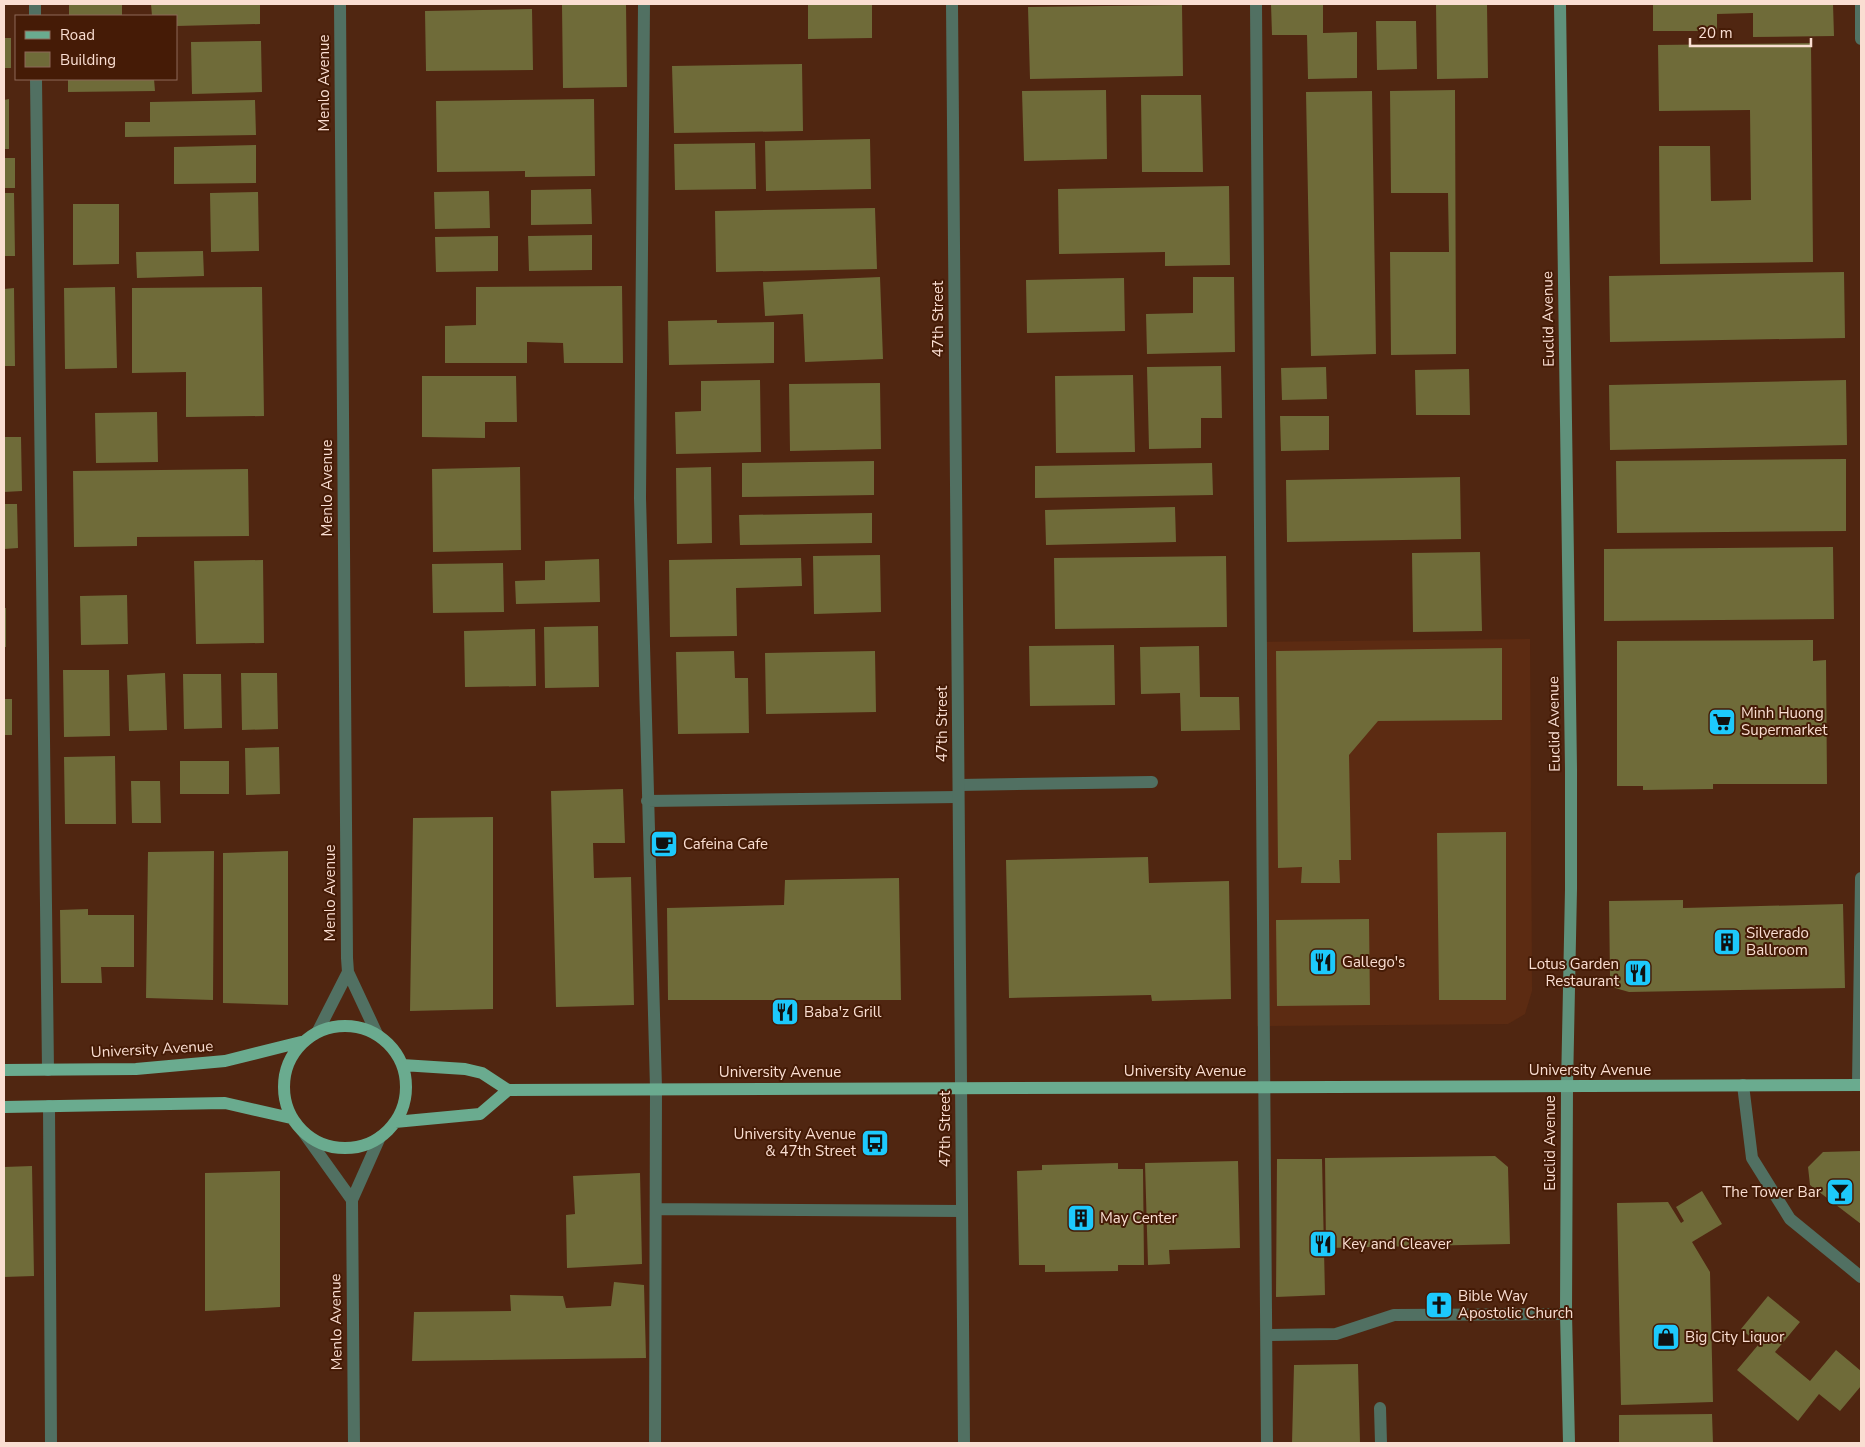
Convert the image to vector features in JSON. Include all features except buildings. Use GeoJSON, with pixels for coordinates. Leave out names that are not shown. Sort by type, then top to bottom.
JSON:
{"type":"FeatureCollection","features":[{"type":"Feature","properties":{"kind":"main road","name":"Euclid Avenue"},"geometry":{"type":"LineString","coordinates":[[1560,4],[1571,769],[1566,1314],[1569,1443]]}},
{"type":"Feature","properties":{"kind":"main road"},"geometry":{"type":"LineString","coordinates":[[337,1026],[358,1026],[377,1034],[392,1047],[402,1065],[406,1085],[404,1104],[395,1122],[380,1137],[362,1146],[341,1148],[322,1144],[304,1133],[291,1118],[284,1099],[283,1079],[289,1059],[301,1042],[318,1031],[337,1026]]}},
{"type":"Feature","properties":{"kind":"main road","name":"University Avenue"},"geometry":{"type":"LineString","coordinates":[[4,1070],[136,1069],[225,1061],[301,1042]]}},
{"type":"Feature","properties":{"kind":"main road"},"geometry":{"type":"LineString","coordinates":[[395,1122],[480,1114],[508,1090],[482,1073],[465,1069],[402,1065]]}},
{"type":"Feature","properties":{"kind":"main road","name":"University Avenue"},"geometry":{"type":"LineString","coordinates":[[508,1090],[1860,1085]]}},
{"type":"Feature","properties":{"kind":"main road"},"geometry":{"type":"LineString","coordinates":[[4,1107],[225,1103],[291,1118]]}},
{"type":"Feature","properties":{"kind":"street","name":"Menlo Avenue"},"geometry":{"type":"LineString","coordinates":[[340,4],[348,972],[377,1034]]}},
{"type":"Feature","properties":{"kind":"street"},"geometry":{"type":"LineString","coordinates":[[644,4],[640,498],[656,1088],[655,1443]]}},
{"type":"Feature","properties":{"kind":"street","name":"47th Street"},"geometry":{"type":"LineString","coordinates":[[952,4],[964,1443]]}},
{"type":"Feature","properties":{"kind":"street"},"geometry":{"type":"LineString","coordinates":[[1256,4],[1267,1443]]}},
{"type":"Feature","properties":{"kind":"street"},"geometry":{"type":"LineString","coordinates":[[1861,4],[1861,38]]}},
{"type":"Feature","properties":{"kind":"street"},"geometry":{"type":"LineString","coordinates":[[36,80],[48,1070]]}},
{"type":"Feature","properties":{"kind":"street"},"geometry":{"type":"LineString","coordinates":[[647,801],[958,791],[1152,782]]}},
{"type":"Feature","properties":{"kind":"street"},"geometry":{"type":"LineString","coordinates":[[1860,1085],[1861,878]]}},
{"type":"Feature","properties":{"kind":"street","name":"Menlo Avenue"},"geometry":{"type":"LineString","coordinates":[[318,1031],[348,972]]}},
{"type":"Feature","properties":{"kind":"street"},"geometry":{"type":"LineString","coordinates":[[1743,1086],[1752,1158],[1790,1219],[1861,1277]]}},
{"type":"Feature","properties":{"kind":"street"},"geometry":{"type":"LineString","coordinates":[[49,1106],[51,1443]]}},
{"type":"Feature","properties":{"kind":"street"},"geometry":{"type":"LineString","coordinates":[[304,1133],[352,1200]]}},
{"type":"Feature","properties":{"kind":"street","name":"Menlo Avenue"},"geometry":{"type":"LineString","coordinates":[[354,1443],[352,1200],[380,1137]]}},
{"type":"Feature","properties":{"kind":"street"},"geometry":{"type":"LineString","coordinates":[[656,1209],[962,1211]]}},
{"type":"Feature","properties":{"kind":"street"},"geometry":{"type":"LineString","coordinates":[[1267,1335],[1336,1334],[1394,1315],[1566,1314]]}},
{"type":"Feature","properties":{"kind":"street"},"geometry":{"type":"LineString","coordinates":[[1380,1408],[1381,1443]]}},
{"type":"Feature","properties":{"kind":"shaded area"},"geometry":{"type":"Polygon","coordinates":[[[1530,639],[1532,991],[1525,1014],[1508,1024],[1257,1026],[1256,642],[1530,639]]]}},
{"type":"Feature","properties":{"kind":"place","name":"Minh Huong Supermarket"},"geometry":{"type":"Point","coordinates":[1722,722]}},
{"type":"Feature","properties":{"kind":"place","name":"Cafeina Cafe"},"geometry":{"type":"Point","coordinates":[664,844]}},
{"type":"Feature","properties":{"kind":"place","name":"Silverado Ballroom"},"geometry":{"type":"Point","coordinates":[1727,942]}},
{"type":"Feature","properties":{"kind":"place","name":"Gallego's"},"geometry":{"type":"Point","coordinates":[1323,962]}},
{"type":"Feature","properties":{"kind":"place","name":"Lotus Garden Restaurant"},"geometry":{"type":"Point","coordinates":[1638,973]}},
{"type":"Feature","properties":{"kind":"place","name":"Baba'z Grill"},"geometry":{"type":"Point","coordinates":[785,1012]}},
{"type":"Feature","properties":{"kind":"place","name":"University Avenue & 47th Street"},"geometry":{"type":"Point","coordinates":[875,1143]}},
{"type":"Feature","properties":{"kind":"place","name":"The Tower Bar"},"geometry":{"type":"Point","coordinates":[1840,1192]}},
{"type":"Feature","properties":{"kind":"place","name":"May Center"},"geometry":{"type":"Point","coordinates":[1081,1218]}},
{"type":"Feature","properties":{"kind":"place","name":"Key and Cleaver"},"geometry":{"type":"Point","coordinates":[1323,1244]}},
{"type":"Feature","properties":{"kind":"place","name":"Bible Way Apostolic Church"},"geometry":{"type":"Point","coordinates":[1439,1305]}},
{"type":"Feature","properties":{"kind":"place","name":"Big City Liquor"},"geometry":{"type":"Point","coordinates":[1666,1337]}}]}
